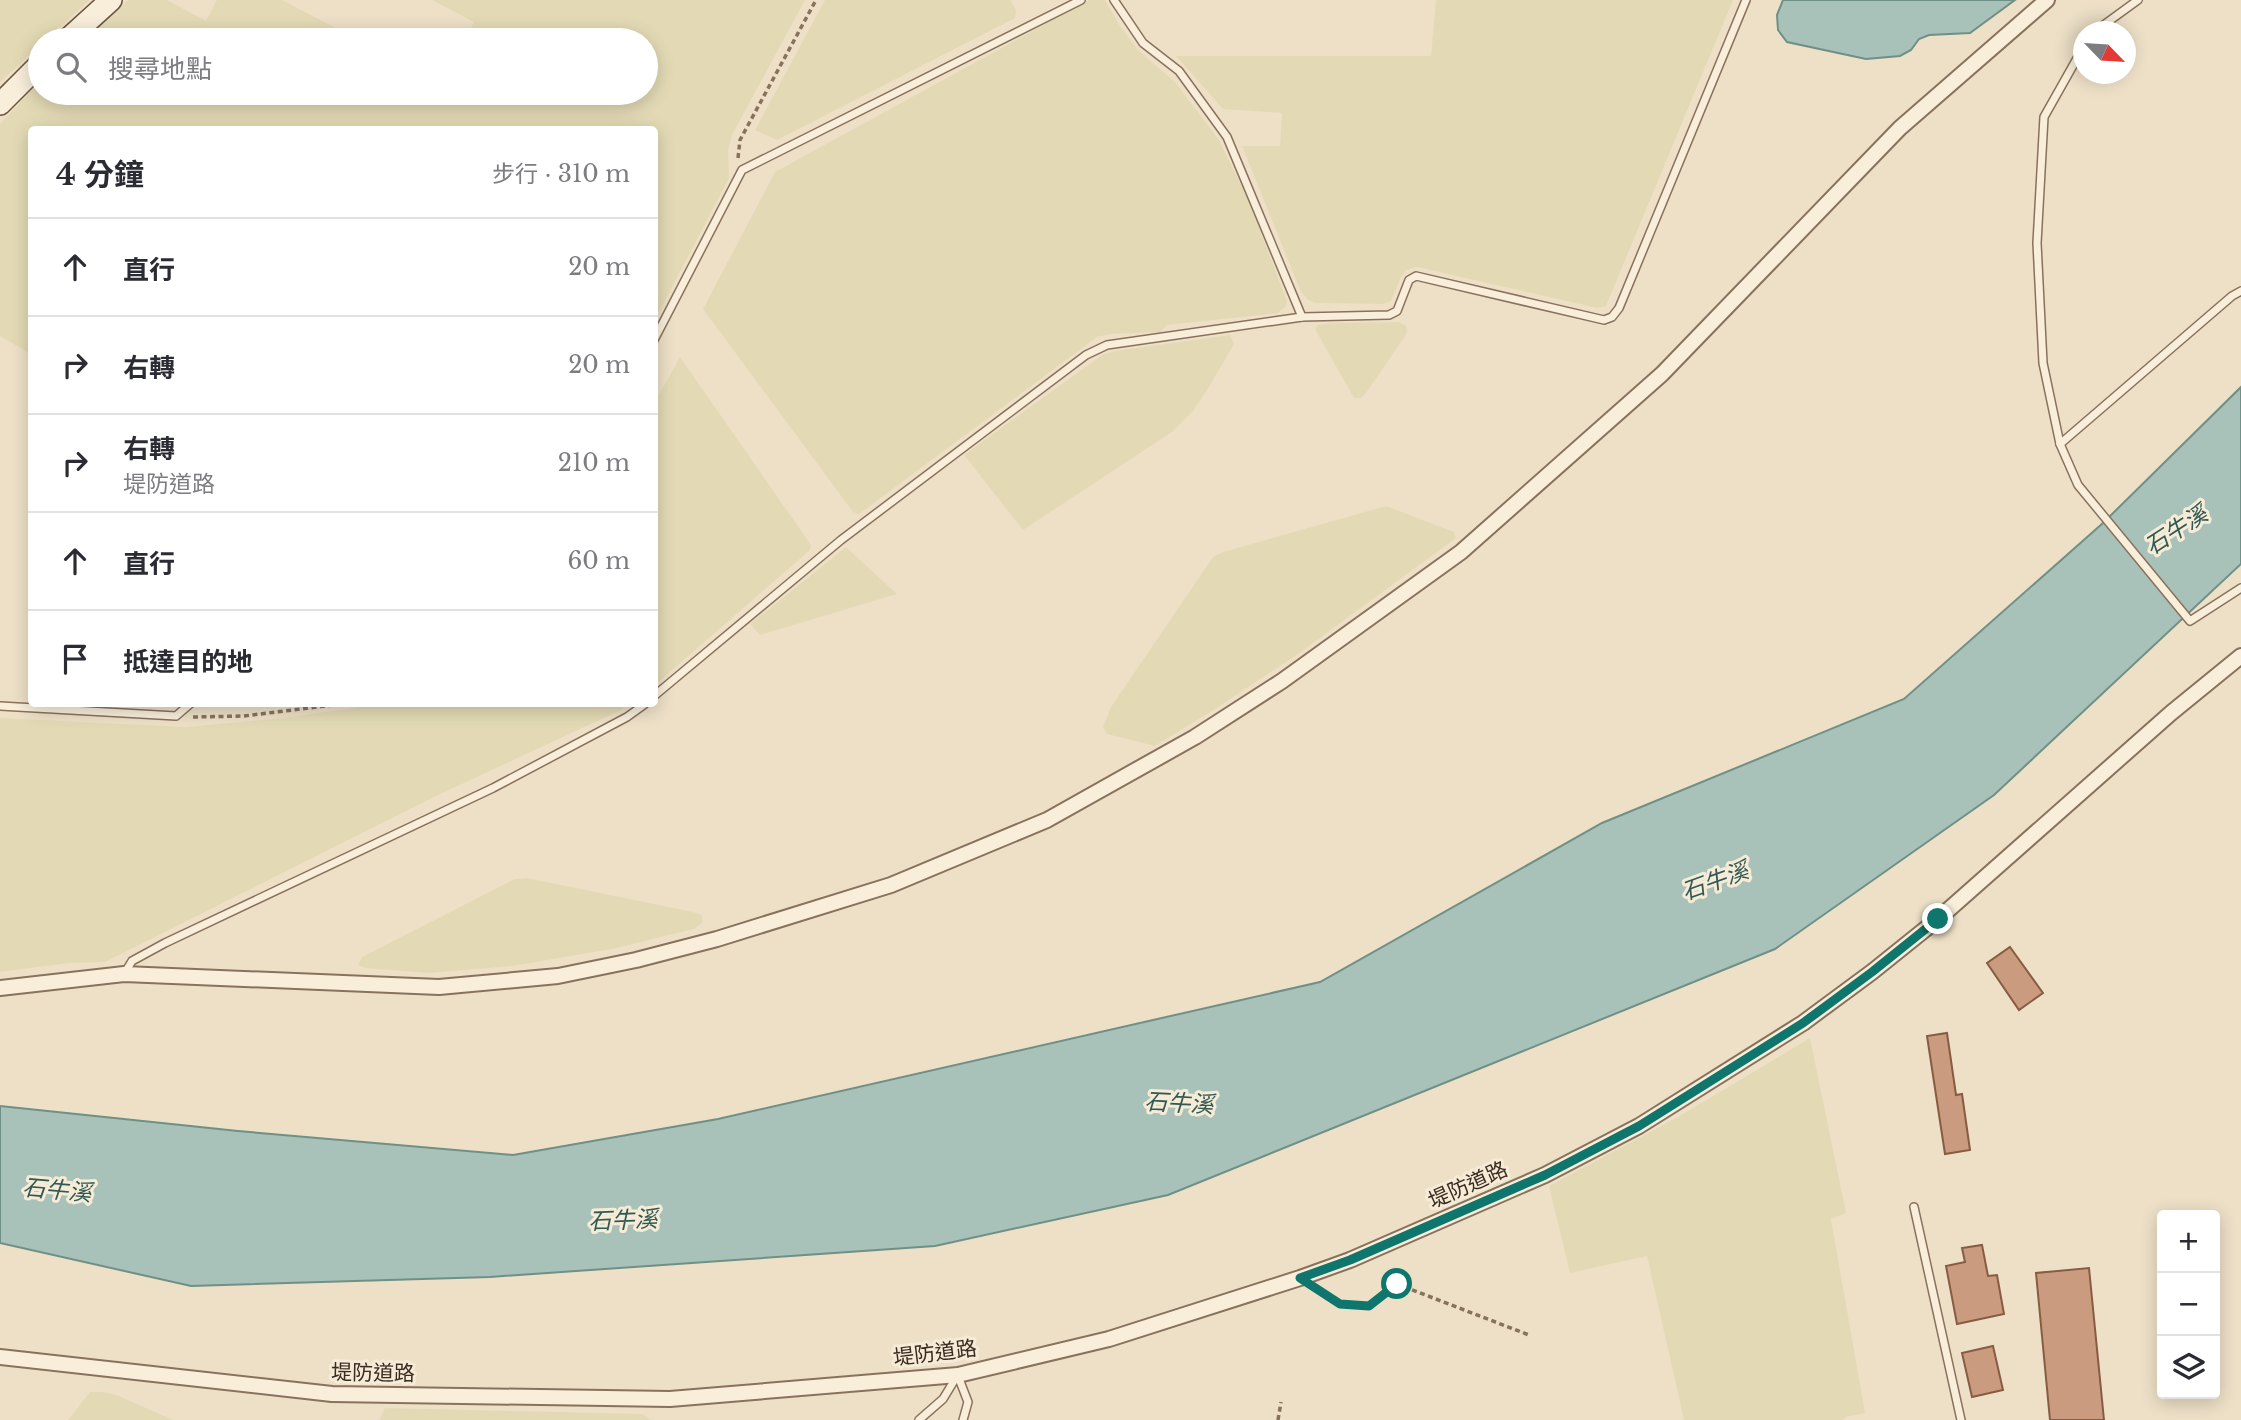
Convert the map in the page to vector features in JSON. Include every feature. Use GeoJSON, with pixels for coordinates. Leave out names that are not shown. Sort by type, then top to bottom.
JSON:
{"type":"FeatureCollection","features":[{"type":"Feature","properties":{"kind":"street"},"geometry":{"type":"LineString","coordinates":[[80,28],[111,0]]}},
{"type":"Feature","properties":{"kind":"street"},"geometry":{"type":"LineString","coordinates":[[0,988],[124,974],[439,987],[558,976],[717,939],[891,885],[1047,820],[1195,737],[1282,681],[1461,552],[1662,374],[1900,128],[2048,0]]}},
{"type":"Feature","properties":{"kind":"street"},"geometry":{"type":"LineString","coordinates":[[0,104],[28,76]]}},
{"type":"Feature","properties":{"kind":"street","name":"堤防道路"},"geometry":{"type":"LineString","coordinates":[[0,1357],[346,1394],[670,1399],[958,1375],[1109,1339],[1350,1260],[1545,1175],[1639,1126],[1803,1023],[1872,972],[1938,919],[2171,713],[2241,656]]}},
{"type":"Feature","properties":{"kind":"lane"},"geometry":{"type":"LineString","coordinates":[[658,332],[741,170],[1081,0]]}},
{"type":"Feature","properties":{"kind":"lane"},"geometry":{"type":"LineString","coordinates":[[1114,0],[1143,43],[1179,71],[1227,137],[1302,317]]}},
{"type":"Feature","properties":{"kind":"lane"},"geometry":{"type":"LineString","coordinates":[[658,693],[841,540],[1086,355],[1107,345],[1302,317],[1389,315],[1397,311],[1409,280],[1416,276],[1604,320],[1612,317],[1619,308],[1746,0]]}},
{"type":"Feature","properties":{"kind":"lane"},"geometry":{"type":"LineString","coordinates":[[2109,21],[2138,0]]}},
{"type":"Feature","properties":{"kind":"lane"},"geometry":{"type":"LineString","coordinates":[[2073,66],[2044,117],[2037,243],[2043,363],[2060,444],[2078,485],[2190,621],[2241,588]]}},
{"type":"Feature","properties":{"kind":"lane"},"geometry":{"type":"LineString","coordinates":[[2060,444],[2241,291]]}},
{"type":"Feature","properties":{"kind":"lane"},"geometry":{"type":"LineString","coordinates":[[0,706],[176,716],[186,707]]}},
{"type":"Feature","properties":{"kind":"lane"},"geometry":{"type":"LineString","coordinates":[[124,974],[131,961],[165,943],[493,788],[627,718],[641,707]]}},
{"type":"Feature","properties":{"kind":"lane"},"geometry":{"type":"LineString","coordinates":[[1914,1207],[1961,1420]]}},
{"type":"Feature","properties":{"kind":"lane"},"geometry":{"type":"LineString","coordinates":[[919,1420],[943,1399],[958,1375]]}},
{"type":"Feature","properties":{"kind":"lane"},"geometry":{"type":"LineString","coordinates":[[958,1375],[968,1402],[963,1420]]}},
{"type":"Feature","properties":{"kind":"path"},"geometry":{"type":"LineString","coordinates":[[741,170],[738,155],[740,140],[816,0]]}},
{"type":"Feature","properties":{"kind":"path"},"geometry":{"type":"LineString","coordinates":[[176,716],[244,716],[317,707]]}},
{"type":"Feature","properties":{"kind":"path"},"geometry":{"type":"LineString","coordinates":[[1300,1278],[1340,1304],[1358,1306],[1369,1306],[1397,1284],[1529,1335]]}},
{"type":"Feature","properties":{"kind":"path"},"geometry":{"type":"LineString","coordinates":[[1278,1420],[1281,1402]]}},
{"type":"Feature","properties":{"kind":"shaded area"},"geometry":{"type":"Polygon","coordinates":[[[0,0],[90,0],[58,28],[28,28],[28,56],[0,82],[0,0]]]}},
{"type":"Feature","properties":{"kind":"shaded area"},"geometry":{"type":"Polygon","coordinates":[[[128,0],[167,0],[206,21],[217,0],[282,0],[336,28],[98,28],[128,0]]]}},
{"type":"Feature","properties":{"kind":"shaded area"},"geometry":{"type":"Polygon","coordinates":[[[432,0],[805,0],[732,135],[728,150],[729,178],[658,314],[658,126],[28,126],[28,352],[0,336],[0,124],[28,94],[28,105],[658,105],[658,28],[471,28],[474,22],[432,0]]]}},
{"type":"Feature","properties":{"kind":"shaded area"},"geometry":{"type":"Polygon","coordinates":[[[825,0],[1010,0],[1016,10],[1015,18],[777,140],[755,130],[825,0]]]}},
{"type":"Feature","properties":{"kind":"shaded area"},"geometry":{"type":"Polygon","coordinates":[[[1089,0],[1105,0],[1138,50],[1175,82],[1219,140],[1248,199],[1287,301],[1285,307],[1278,313],[1167,325],[1161,332],[1097,337],[859,514],[853,512],[703,309],[775,172],[1089,0]]]}},
{"type":"Feature","properties":{"kind":"shaded area"},"geometry":{"type":"Polygon","coordinates":[[[1436,0],[1733,0],[1606,306],[1597,308],[1417,267],[1406,270],[1391,301],[1383,304],[1316,303],[1308,300],[1301,292],[1242,146],[1280,146],[1282,113],[1223,109],[1176,56],[1431,56],[1436,0]]]}},
{"type":"Feature","properties":{"kind":"shaded area"},"geometry":{"type":"Polygon","coordinates":[[[1399,322],[1406,326],[1407,333],[1366,393],[1361,398],[1354,398],[1315,329],[1318,325],[1331,323],[1399,322]]]}},
{"type":"Feature","properties":{"kind":"shaded area"},"geometry":{"type":"Polygon","coordinates":[[[1230,335],[1234,344],[1209,387],[1193,411],[1172,432],[1023,530],[964,455],[1102,355],[1230,335]]]}},
{"type":"Feature","properties":{"kind":"shaded area"},"geometry":{"type":"Polygon","coordinates":[[[680,357],[811,545],[810,550],[658,682],[658,397],[680,357]]]}},
{"type":"Feature","properties":{"kind":"shaded area"},"geometry":{"type":"Polygon","coordinates":[[[1386,506],[1454,532],[1456,538],[1298,654],[1155,746],[1107,734],[1103,727],[1111,707],[1213,557],[1386,506]]]}},
{"type":"Feature","properties":{"kind":"shaded area"},"geometry":{"type":"Polygon","coordinates":[[[846,547],[897,594],[760,635],[750,624],[846,547]]]}},
{"type":"Feature","properties":{"kind":"shaded area"},"geometry":{"type":"Polygon","coordinates":[[[362,707],[623,709],[436,796],[105,962],[69,963],[0,972],[0,718],[186,727],[362,707]]]}},
{"type":"Feature","properties":{"kind":"shaded area"},"geometry":{"type":"Polygon","coordinates":[[[527,878],[693,912],[702,915],[702,923],[694,929],[612,949],[512,966],[429,973],[365,968],[358,965],[362,957],[515,879],[527,878]]]}},
{"type":"Feature","properties":{"kind":"shaded area"},"geometry":{"type":"Polygon","coordinates":[[[1810,1038],[1846,1213],[1831,1219],[1865,1413],[1843,1420],[1684,1420],[1647,1256],[1570,1273],[1549,1186],[1678,1117],[1810,1038]]]}},
{"type":"Feature","properties":{"kind":"shaded area"},"geometry":{"type":"Polygon","coordinates":[[[90,1392],[119,1396],[173,1420],[68,1420],[90,1392]]]}},
{"type":"Feature","properties":{"kind":"shaded area"},"geometry":{"type":"Polygon","coordinates":[[[385,1408],[642,1414],[652,1420],[379,1420],[385,1408]]]}},
{"type":"Feature","properties":{"kind":"water"},"geometry":{"type":"Polygon","coordinates":[[[1783,0],[2015,0],[1970,33],[1929,35],[1919,39],[1911,50],[1900,56],[1866,59],[1787,42],[1778,30],[1777,15],[1783,0]]]}},
{"type":"Feature","properties":{"kind":"water","name":"石牛溪"},"geometry":{"type":"Polygon","coordinates":[[[2241,387],[2241,564],[1994,795],[1775,949],[1168,1195],[935,1246],[490,1277],[191,1286],[0,1243],[0,1106],[238,1131],[513,1155],[718,1119],[1320,982],[1602,823],[1904,699],[2103,523],[2241,387]]]}},
{"type":"Feature","properties":{"kind":"building"},"geometry":{"type":"Polygon","coordinates":[[[2010,947],[2043,993],[2019,1010],[1987,963],[2010,947]]]}},
{"type":"Feature","properties":{"kind":"building"},"geometry":{"type":"Polygon","coordinates":[[[1947,1033],[1956,1095],[1962,1094],[1970,1150],[1945,1154],[1927,1036],[1947,1033]]]}},
{"type":"Feature","properties":{"kind":"building"},"geometry":{"type":"Polygon","coordinates":[[[1982,1245],[1988,1276],[1997,1275],[2004,1314],[1957,1324],[1946,1266],[1965,1262],[1962,1248],[1982,1245]]]}},
{"type":"Feature","properties":{"kind":"building"},"geometry":{"type":"Polygon","coordinates":[[[2089,1268],[2104,1420],[2050,1420],[2036,1273],[2089,1268]]]}},
{"type":"Feature","properties":{"kind":"building"},"geometry":{"type":"Polygon","coordinates":[[[1993,1346],[2003,1390],[1972,1397],[1962,1353],[1993,1346]]]}},
{"type":"Feature","properties":{"kind":"route"},"geometry":{"type":"LineString","coordinates":[[1397,1284],[1369,1306],[1358,1306],[1340,1304],[1300,1278],[1350,1260],[1545,1175],[1639,1126],[1803,1023],[1938,919]]}}]}
